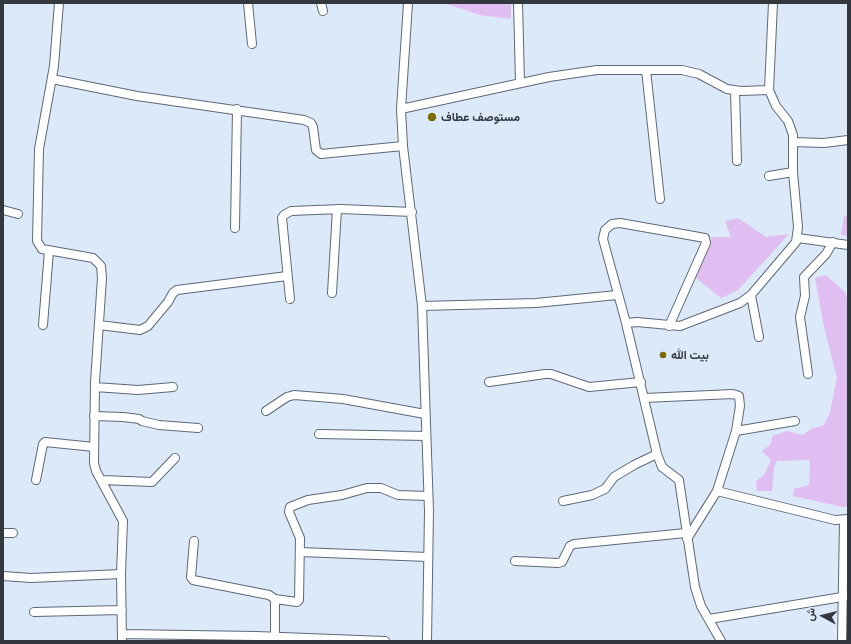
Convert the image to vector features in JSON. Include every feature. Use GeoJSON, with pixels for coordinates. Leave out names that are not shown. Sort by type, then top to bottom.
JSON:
{"type":"FeatureCollection","features":[{"type":"Feature","properties":{"kind":"street"},"geometry":{"type":"LineString","coordinates":[[59,3],[52,78],[39,149],[37,241],[42,249],[84,256],[98,261],[101,266],[102,278],[95,387],[94,464],[123,521],[120,574],[122,638],[275,637],[385,641]]}},
{"type":"Feature","properties":{"kind":"street"},"geometry":{"type":"LineString","coordinates":[[248,3],[252,44]]}},
{"type":"Feature","properties":{"kind":"street"},"geometry":{"type":"LineString","coordinates":[[408,3],[401,109],[403,146],[422,306],[428,496],[427,641]]}},
{"type":"Feature","properties":{"kind":"street"},"geometry":{"type":"LineString","coordinates":[[518,3],[520,83]]}},
{"type":"Feature","properties":{"kind":"street"},"geometry":{"type":"LineString","coordinates":[[626,323],[637,322],[669,326],[684,325],[740,303],[751,295],[766,276],[792,249],[798,238],[793,172],[793,142],[788,121],[776,106],[769,90],[773,3]]}},
{"type":"Feature","properties":{"kind":"street"},"geometry":{"type":"LineString","coordinates":[[401,109],[520,83],[585,71],[672,69],[692,72],[706,77],[727,89],[735,91],[769,90]]}},
{"type":"Feature","properties":{"kind":"street"},"geometry":{"type":"LineString","coordinates":[[646,70],[660,199]]}},
{"type":"Feature","properties":{"kind":"street"},"geometry":{"type":"LineString","coordinates":[[52,78],[137,96],[237,109],[308,121],[313,127],[316,150],[321,154],[403,146]]}},
{"type":"Feature","properties":{"kind":"street"},"geometry":{"type":"LineString","coordinates":[[735,91],[737,161]]}},
{"type":"Feature","properties":{"kind":"street"},"geometry":{"type":"LineString","coordinates":[[235,228],[237,109]]}},
{"type":"Feature","properties":{"kind":"street"},"geometry":{"type":"LineString","coordinates":[[793,142],[824,143],[848,140]]}},
{"type":"Feature","properties":{"kind":"street"},"geometry":{"type":"LineString","coordinates":[[769,176],[793,172]]}},
{"type":"Feature","properties":{"kind":"street"},"geometry":{"type":"LineString","coordinates":[[290,299],[282,218],[291,211],[337,209],[412,212]]}},
{"type":"Feature","properties":{"kind":"street"},"geometry":{"type":"LineString","coordinates":[[332,293],[337,209]]}},
{"type":"Feature","properties":{"kind":"street"},"geometry":{"type":"LineString","coordinates":[[3,210],[18,214]]}},
{"type":"Feature","properties":{"kind":"street"},"geometry":{"type":"LineString","coordinates":[[669,326],[706,243],[704,237],[620,223],[608,227],[603,238],[641,382],[657,454],[662,467],[679,480],[695,587],[702,606],[722,641]]}},
{"type":"Feature","properties":{"kind":"street"},"geometry":{"type":"LineString","coordinates":[[798,238],[848,245]]}},
{"type":"Feature","properties":{"kind":"street"},"geometry":{"type":"LineString","coordinates":[[808,374],[800,313],[805,296],[804,277],[826,254],[833,242]]}},
{"type":"Feature","properties":{"kind":"street"},"geometry":{"type":"LineString","coordinates":[[43,325],[49,251]]}},
{"type":"Feature","properties":{"kind":"street"},"geometry":{"type":"LineString","coordinates":[[99,325],[144,328],[177,290],[222,283],[287,276]]}},
{"type":"Feature","properties":{"kind":"street"},"geometry":{"type":"LineString","coordinates":[[422,306],[536,303],[617,295]]}},
{"type":"Feature","properties":{"kind":"street"},"geometry":{"type":"LineString","coordinates":[[751,295],[759,337]]}},
{"type":"Feature","properties":{"kind":"street"},"geometry":{"type":"LineString","coordinates":[[489,382],[551,374],[589,387],[641,382]]}},
{"type":"Feature","properties":{"kind":"street"},"geometry":{"type":"LineString","coordinates":[[95,387],[138,390],[173,387]]}},
{"type":"Feature","properties":{"kind":"street"},"geometry":{"type":"LineString","coordinates":[[644,398],[737,394],[740,396],[736,431],[717,491],[687,536]]}},
{"type":"Feature","properties":{"kind":"street"},"geometry":{"type":"LineString","coordinates":[[266,410],[287,397],[294,395],[343,399],[425,414]]}},
{"type":"Feature","properties":{"kind":"street"},"geometry":{"type":"LineString","coordinates":[[94,416],[123,417],[139,419],[158,425],[198,428]]}},
{"type":"Feature","properties":{"kind":"street"},"geometry":{"type":"LineString","coordinates":[[736,431],[795,420]]}},
{"type":"Feature","properties":{"kind":"street"},"geometry":{"type":"LineString","coordinates":[[319,434],[426,436]]}},
{"type":"Feature","properties":{"kind":"street"},"geometry":{"type":"LineString","coordinates":[[36,480],[43,444],[45,442],[94,447]]}},
{"type":"Feature","properties":{"kind":"street"},"geometry":{"type":"LineString","coordinates":[[564,501],[592,495],[605,489],[614,477],[657,454]]}},
{"type":"Feature","properties":{"kind":"street"},"geometry":{"type":"LineString","coordinates":[[102,480],[152,482],[175,458]]}},
{"type":"Feature","properties":{"kind":"street"},"geometry":{"type":"LineString","coordinates":[[194,541],[191,577],[193,580],[269,595],[275,599],[298,602],[300,552],[299,536],[288,512],[293,505],[373,487],[381,488],[398,495],[428,496]]}},
{"type":"Feature","properties":{"kind":"street"},"geometry":{"type":"LineString","coordinates":[[717,491],[835,520],[846,519],[845,596],[842,641]]}},
{"type":"Feature","properties":{"kind":"street"},"geometry":{"type":"LineString","coordinates":[[3,533],[13,533]]}},
{"type":"Feature","properties":{"kind":"street"},"geometry":{"type":"LineString","coordinates":[[514,562],[562,562],[570,546],[574,544],[687,536]]}},
{"type":"Feature","properties":{"kind":"street"},"geometry":{"type":"LineString","coordinates":[[300,552],[428,556]]}},
{"type":"Feature","properties":{"kind":"street"},"geometry":{"type":"LineString","coordinates":[[3,576],[31,578],[120,574]]}},
{"type":"Feature","properties":{"kind":"street"},"geometry":{"type":"LineString","coordinates":[[709,619],[845,596]]}},
{"type":"Feature","properties":{"kind":"street"},"geometry":{"type":"LineString","coordinates":[[275,599],[275,637]]}},
{"type":"Feature","properties":{"kind":"street"},"geometry":{"type":"LineString","coordinates":[[34,612],[122,610]]}},
{"type":"Feature","properties":{"kind":"shaded area"},"geometry":{"type":"Polygon","coordinates":[[[444,3],[511,3],[511,19],[480,15],[444,3]]]}},
{"type":"Feature","properties":{"kind":"shaded area"},"geometry":{"type":"Polygon","coordinates":[[[844,216],[848,216],[848,236],[841,235],[844,216]]]}},
{"type":"Feature","properties":{"kind":"shaded area"},"geometry":{"type":"Polygon","coordinates":[[[738,218],[766,237],[789,234],[738,290],[721,298],[696,278],[712,237],[731,237],[725,221],[738,218]]]}},
{"type":"Feature","properties":{"kind":"shaded area"},"geometry":{"type":"Polygon","coordinates":[[[826,275],[845,292],[848,302],[848,506],[843,507],[793,496],[794,489],[809,485],[810,460],[777,461],[774,468],[772,491],[757,491],[756,481],[764,475],[771,460],[762,451],[771,444],[772,436],[787,431],[803,435],[811,429],[824,425],[830,412],[837,378],[824,327],[815,278],[826,275]]]}},
{"type":"Feature","properties":{"kind":"place","name":"مستوصف عطاف"},"geometry":{"type":"Point","coordinates":[432,117]}},
{"type":"Feature","properties":{"kind":"place","name":"بيت الله"},"geometry":{"type":"Point","coordinates":[663,355]}}]}
